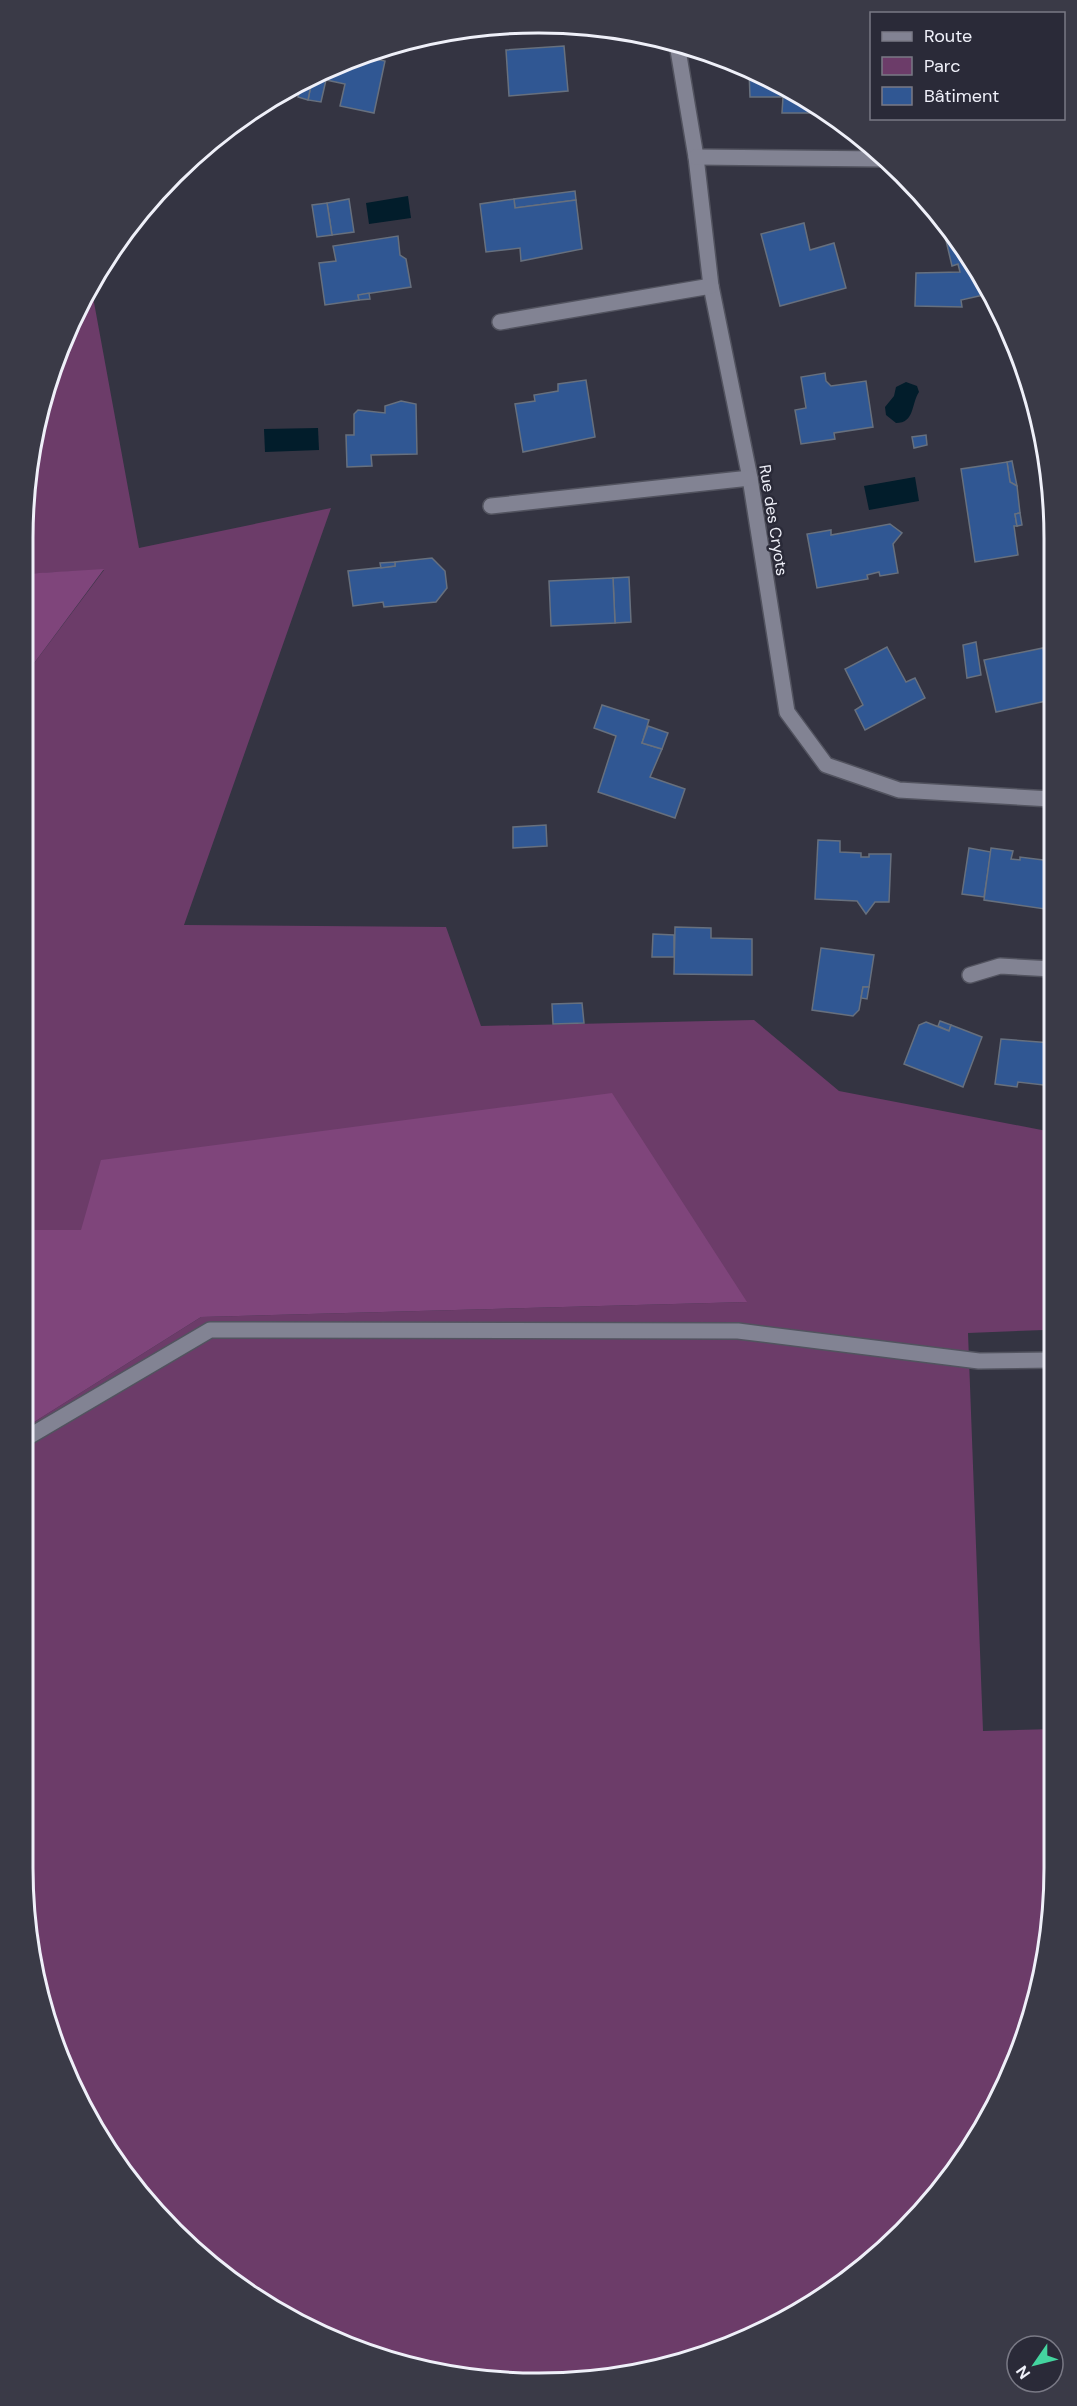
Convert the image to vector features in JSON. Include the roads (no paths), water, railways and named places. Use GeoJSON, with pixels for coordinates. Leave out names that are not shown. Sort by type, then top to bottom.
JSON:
{"type":"FeatureCollection","features":[{"type":"Feature","properties":{"kind":"street","name":"Rue des Cryots"},"geometry":{"type":"LineString","coordinates":[[679,53],[696,157],[711,286],[750,478],[788,712],[826,765],[899,790],[1044,799]]}},
{"type":"Feature","properties":{"kind":"street"},"geometry":{"type":"LineString","coordinates":[[696,157],[873,159]]}},
{"type":"Feature","properties":{"kind":"street"},"geometry":{"type":"LineString","coordinates":[[500,322],[711,286]]}},
{"type":"Feature","properties":{"kind":"street"},"geometry":{"type":"LineString","coordinates":[[491,506],[750,478]]}},
{"type":"Feature","properties":{"kind":"street"},"geometry":{"type":"LineString","coordinates":[[970,975],[1000,966],[1044,969]]}},
{"type":"Feature","properties":{"kind":"street"},"geometry":{"type":"LineString","coordinates":[[33,1434],[210,1330],[738,1332],[979,1361],[1044,1360]]}},
{"type":"Feature","properties":{"kind":"water"},"geometry":{"type":"Polygon","coordinates":[[[408,196],[411,218],[369,224],[366,203],[408,196]]]}},
{"type":"Feature","properties":{"kind":"water"},"geometry":{"type":"Polygon","coordinates":[[[906,382],[917,386],[919,392],[910,416],[896,423],[886,415],[885,407],[894,396],[896,387],[906,382]]]}},
{"type":"Feature","properties":{"kind":"water"},"geometry":{"type":"Polygon","coordinates":[[[318,428],[319,450],[265,452],[264,429],[318,428]]]}},
{"type":"Feature","properties":{"kind":"water"},"geometry":{"type":"Polygon","coordinates":[[[915,477],[919,501],[869,510],[864,486],[915,477]]]}}]}
